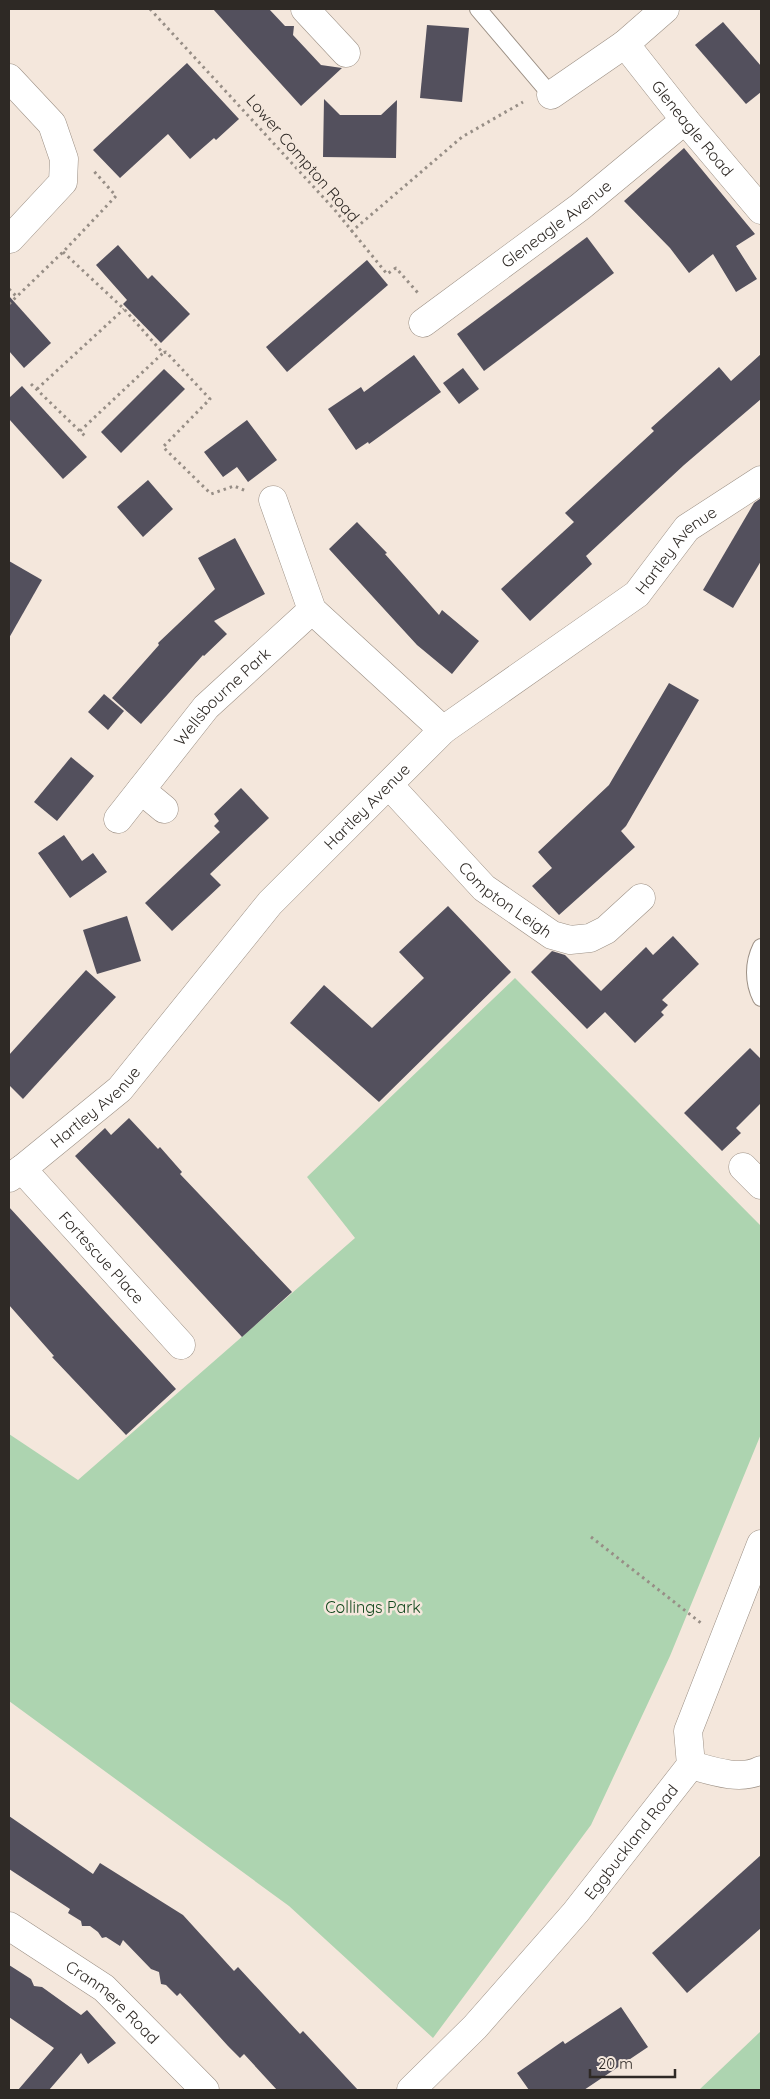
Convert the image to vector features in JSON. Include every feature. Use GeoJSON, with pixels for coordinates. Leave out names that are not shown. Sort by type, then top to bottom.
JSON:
{"type":"FeatureCollection","features":[{"type":"Feature","properties":{"kind":"street"},"geometry":{"type":"LineString","coordinates":[[305,9],[346,53]]}},
{"type":"Feature","properties":{"kind":"street"},"geometry":{"type":"LineString","coordinates":[[548,92],[626,44],[665,9]]}},
{"type":"Feature","properties":{"kind":"street","name":"Gleneagle Road"},"geometry":{"type":"LineString","coordinates":[[626,44],[685,120],[761,210]]}},
{"type":"Feature","properties":{"kind":"street"},"geometry":{"type":"LineString","coordinates":[[9,78],[52,124],[64,159],[63,182],[10,239]]}},
{"type":"Feature","properties":{"kind":"street","name":"Gleneagle Avenue"},"geometry":{"type":"LineString","coordinates":[[430,318],[580,206],[685,120]]}},
{"type":"Feature","properties":{"kind":"street","name":"Hartley Avenue"},"geometry":{"type":"LineString","coordinates":[[16,1173],[120,1089],[270,903],[443,730],[637,594],[687,528],[761,480]]}},
{"type":"Feature","properties":{"kind":"street"},"geometry":{"type":"LineString","coordinates":[[273,500],[312,610],[443,730]]}},
{"type":"Feature","properties":{"kind":"street","name":"Wellsbourne Park"},"geometry":{"type":"LineString","coordinates":[[118,820],[206,707],[312,610]]}},
{"type":"Feature","properties":{"kind":"street","name":"Compton Leigh"},"geometry":{"type":"LineString","coordinates":[[389,785],[484,888],[552,935],[570,940],[590,938],[606,930],[641,898]]}},
{"type":"Feature","properties":{"kind":"street"},"geometry":{"type":"LineString","coordinates":[[142,790],[164,809]]}},
{"type":"Feature","properties":{"kind":"street","name":"Fortescue Place"},"geometry":{"type":"LineString","coordinates":[[16,1173],[181,1345]]}},
{"type":"Feature","properties":{"kind":"street"},"geometry":{"type":"LineString","coordinates":[[761,1544],[688,1731],[690,1765],[722,1774],[755,1773],[761,1770]]}},
{"type":"Feature","properties":{"kind":"street","name":"Eggbuckland Road"},"geometry":{"type":"LineString","coordinates":[[411,2090],[475,2027],[576,1912],[690,1765]]}},
{"type":"Feature","properties":{"kind":"street","name":"Cranmere Road"},"geometry":{"type":"LineString","coordinates":[[9,1926],[104,1988],[205,2090]]}},
{"type":"Feature","properties":{"kind":"lane"},"geometry":{"type":"LineString","coordinates":[[478,9],[548,92]]}},
{"type":"Feature","properties":{"kind":"lane"},"geometry":{"type":"LineString","coordinates":[[761,947],[757,955],[755,984],[761,998]]}},
{"type":"Feature","properties":{"kind":"path","name":"Lower Compton Road"},"geometry":{"type":"LineString","coordinates":[[150,9],[334,209],[387,274],[396,268],[430,318]]}},
{"type":"Feature","properties":{"kind":"path"},"geometry":{"type":"LineString","coordinates":[[351,232],[462,137],[548,92]]}},
{"type":"Feature","properties":{"kind":"path"},"geometry":{"type":"LineString","coordinates":[[9,304],[116,196],[83,158],[64,159]]}},
{"type":"Feature","properties":{"kind":"path"},"geometry":{"type":"LineString","coordinates":[[62,252],[124,309],[163,354]]}},
{"type":"Feature","properties":{"kind":"path"},"geometry":{"type":"LineString","coordinates":[[9,289],[16,296]]}},
{"type":"Feature","properties":{"kind":"path"},"geometry":{"type":"LineString","coordinates":[[38,389],[124,309]]}},
{"type":"Feature","properties":{"kind":"path"},"geometry":{"type":"LineString","coordinates":[[80,431],[166,352],[210,399],[163,447],[211,494],[234,486],[273,500]]}},
{"type":"Feature","properties":{"kind":"path"},"geometry":{"type":"LineString","coordinates":[[31,384],[86,437]]}},
{"type":"Feature","properties":{"kind":"path"},"geometry":{"type":"LineString","coordinates":[[591,1537],[724,1640]]}},
{"type":"Feature","properties":{"kind":"green space","name":"Collings Park"},"geometry":{"type":"Polygon","coordinates":[[[515,978],[761,1226],[761,1434],[670,1656],[591,1825],[433,2038],[289,1906],[9,1701],[9,1434],[78,1480],[355,1238],[307,1177],[515,978]]]}},
{"type":"Feature","properties":{"kind":"green space"},"geometry":{"type":"Polygon","coordinates":[[[761,2031],[761,2090],[699,2090],[761,2031]]]}},
{"type":"Feature","properties":{"kind":"building"},"geometry":{"type":"Polygon","coordinates":[[[213,9],[269,9],[285,26],[294,26],[293,35],[321,65],[342,68],[301,106],[213,9]]]}},
{"type":"Feature","properties":{"kind":"building"},"geometry":{"type":"Polygon","coordinates":[[[723,22],[761,66],[761,92],[746,104],[695,45],[723,22]]]}},
{"type":"Feature","properties":{"kind":"building"},"geometry":{"type":"Polygon","coordinates":[[[427,25],[469,28],[462,102],[420,98],[427,25]]]}},
{"type":"Feature","properties":{"kind":"building"},"geometry":{"type":"Polygon","coordinates":[[[187,63],[239,119],[216,140],[214,138],[190,159],[168,134],[120,178],[93,150],[187,63]]]}},
{"type":"Feature","properties":{"kind":"building"},"geometry":{"type":"Polygon","coordinates":[[[324,99],[340,115],[381,115],[397,100],[396,158],[323,157],[324,99]]]}},
{"type":"Feature","properties":{"kind":"building"},"geometry":{"type":"Polygon","coordinates":[[[684,148],[755,234],[736,246],[757,279],[736,292],[713,254],[689,273],[670,248],[624,201],[684,148]]]}},
{"type":"Feature","properties":{"kind":"building"},"geometry":{"type":"Polygon","coordinates":[[[587,237],[614,273],[484,371],[457,334],[587,237]]]}},
{"type":"Feature","properties":{"kind":"building"},"geometry":{"type":"Polygon","coordinates":[[[118,245],[148,279],[152,275],[190,314],[161,343],[123,304],[127,300],[96,265],[118,245]]]}},
{"type":"Feature","properties":{"kind":"building"},"geometry":{"type":"Polygon","coordinates":[[[367,260],[388,285],[287,372],[266,347],[367,260]]]}},
{"type":"Feature","properties":{"kind":"building"},"geometry":{"type":"Polygon","coordinates":[[[9,296],[51,343],[24,368],[9,351],[9,296]]]}},
{"type":"Feature","properties":{"kind":"building"},"geometry":{"type":"Polygon","coordinates":[[[761,354],[761,399],[684,465],[586,556],[592,564],[530,621],[501,589],[574,522],[565,513],[654,431],[651,428],[719,367],[731,381],[761,354]]]}},
{"type":"Feature","properties":{"kind":"building"},"geometry":{"type":"Polygon","coordinates":[[[414,355],[441,392],[369,444],[368,442],[356,450],[328,409],[361,387],[364,392],[414,355]]]}},
{"type":"Feature","properties":{"kind":"building"},"geometry":{"type":"Polygon","coordinates":[[[463,368],[479,389],[459,404],[443,383],[463,368]]]}},
{"type":"Feature","properties":{"kind":"building"},"geometry":{"type":"Polygon","coordinates":[[[164,369],[185,389],[121,453],[101,432],[164,369]]]}},
{"type":"Feature","properties":{"kind":"building"},"geometry":{"type":"Polygon","coordinates":[[[22,386],[87,457],[63,479],[9,419],[9,398],[22,386]]]}},
{"type":"Feature","properties":{"kind":"building"},"geometry":{"type":"Polygon","coordinates":[[[247,420],[277,460],[248,482],[237,467],[223,477],[204,452],[247,420]]]}},
{"type":"Feature","properties":{"kind":"building"},"geometry":{"type":"Polygon","coordinates":[[[148,480],[173,509],[143,537],[117,507],[148,480]]]}},
{"type":"Feature","properties":{"kind":"building"},"geometry":{"type":"Polygon","coordinates":[[[761,498],[761,561],[733,608],[703,590],[754,503],[761,498]]]}},
{"type":"Feature","properties":{"kind":"building"},"geometry":{"type":"Polygon","coordinates":[[[357,522],[387,553],[385,554],[439,615],[442,610],[479,641],[452,674],[417,645],[329,549],[357,522]]]}},
{"type":"Feature","properties":{"kind":"building"},"geometry":{"type":"Polygon","coordinates":[[[235,538],[265,594],[214,621],[227,634],[203,655],[141,724],[112,698],[159,645],[158,643],[215,589],[198,558],[235,538]]]}},
{"type":"Feature","properties":{"kind":"building"},"geometry":{"type":"Polygon","coordinates":[[[9,561],[42,580],[9,638],[9,561]]]}},
{"type":"Feature","properties":{"kind":"building"},"geometry":{"type":"Polygon","coordinates":[[[669,683],[699,700],[626,826],[621,831],[635,847],[559,915],[532,886],[552,868],[538,852],[609,785],[669,683]]]}},
{"type":"Feature","properties":{"kind":"building"},"geometry":{"type":"Polygon","coordinates":[[[104,694],[124,711],[108,730],[88,712],[104,694]]]}},
{"type":"Feature","properties":{"kind":"building"},"geometry":{"type":"Polygon","coordinates":[[[71,757],[94,776],[57,821],[34,802],[71,757]]]}},
{"type":"Feature","properties":{"kind":"building"},"geometry":{"type":"Polygon","coordinates":[[[241,788],[269,818],[210,874],[221,885],[172,931],[145,903],[220,832],[214,826],[219,821],[214,814],[241,788]]]}},
{"type":"Feature","properties":{"kind":"building"},"geometry":{"type":"Polygon","coordinates":[[[64,835],[82,861],[93,853],[107,872],[70,898],[38,853],[64,835]]]}},
{"type":"Feature","properties":{"kind":"building"},"geometry":{"type":"Polygon","coordinates":[[[448,906],[511,972],[379,1102],[290,1023],[324,985],[372,1028],[424,978],[399,952],[448,906]]]}},
{"type":"Feature","properties":{"kind":"building"},"geometry":{"type":"Polygon","coordinates":[[[127,916],[141,961],[97,974],[83,930],[127,916]]]}},
{"type":"Feature","properties":{"kind":"building"},"geometry":{"type":"Polygon","coordinates":[[[673,936],[699,964],[662,1000],[668,1005],[661,1012],[664,1015],[635,1043],[605,1012],[587,1029],[531,972],[552,951],[565,955],[601,991],[646,947],[653,955],[673,936]]]}},
{"type":"Feature","properties":{"kind":"building"},"geometry":{"type":"Polygon","coordinates":[[[86,970],[116,997],[23,1099],[9,1085],[9,1055],[86,970]]]}},
{"type":"Feature","properties":{"kind":"building"},"geometry":{"type":"Polygon","coordinates":[[[750,1048],[761,1059],[761,1103],[736,1128],[741,1133],[722,1151],[684,1113],[750,1048]]]}},
{"type":"Feature","properties":{"kind":"building"},"geometry":{"type":"Polygon","coordinates":[[[129,1118],[158,1149],[160,1147],[182,1172],[180,1174],[292,1292],[242,1337],[75,1156],[105,1128],[111,1135],[129,1118]]]}},
{"type":"Feature","properties":{"kind":"building"},"geometry":{"type":"Polygon","coordinates":[[[9,1207],[176,1389],[126,1435],[52,1357],[54,1356],[9,1305],[9,1207]]]}},
{"type":"Feature","properties":{"kind":"building"},"geometry":{"type":"Polygon","coordinates":[[[9,1816],[93,1874],[100,1863],[183,1915],[234,1971],[238,1967],[300,2034],[303,2031],[358,2090],[277,2090],[244,2054],[240,2058],[228,2046],[180,1993],[177,1996],[166,1985],[161,1984],[159,1972],[151,1969],[123,1940],[120,1946],[106,1937],[102,1938],[90,1926],[82,1926],[81,1921],[68,1913],[70,1909],[9,1869],[9,1816]]]}},
{"type":"Feature","properties":{"kind":"building"},"geometry":{"type":"Polygon","coordinates":[[[761,1855],[761,1928],[687,1993],[652,1953],[761,1855]]]}},
{"type":"Feature","properties":{"kind":"building"},"geometry":{"type":"Polygon","coordinates":[[[9,1965],[31,1979],[34,1986],[42,1987],[81,2015],[87,2010],[116,2043],[88,2064],[81,2053],[49,2090],[18,2090],[54,2048],[9,2017],[9,1965]]]}},
{"type":"Feature","properties":{"kind":"building"},"geometry":{"type":"Polygon","coordinates":[[[621,2007],[648,2047],[584,2090],[529,2090],[517,2073],[563,2041],[565,2044],[621,2007]]]}}]}
